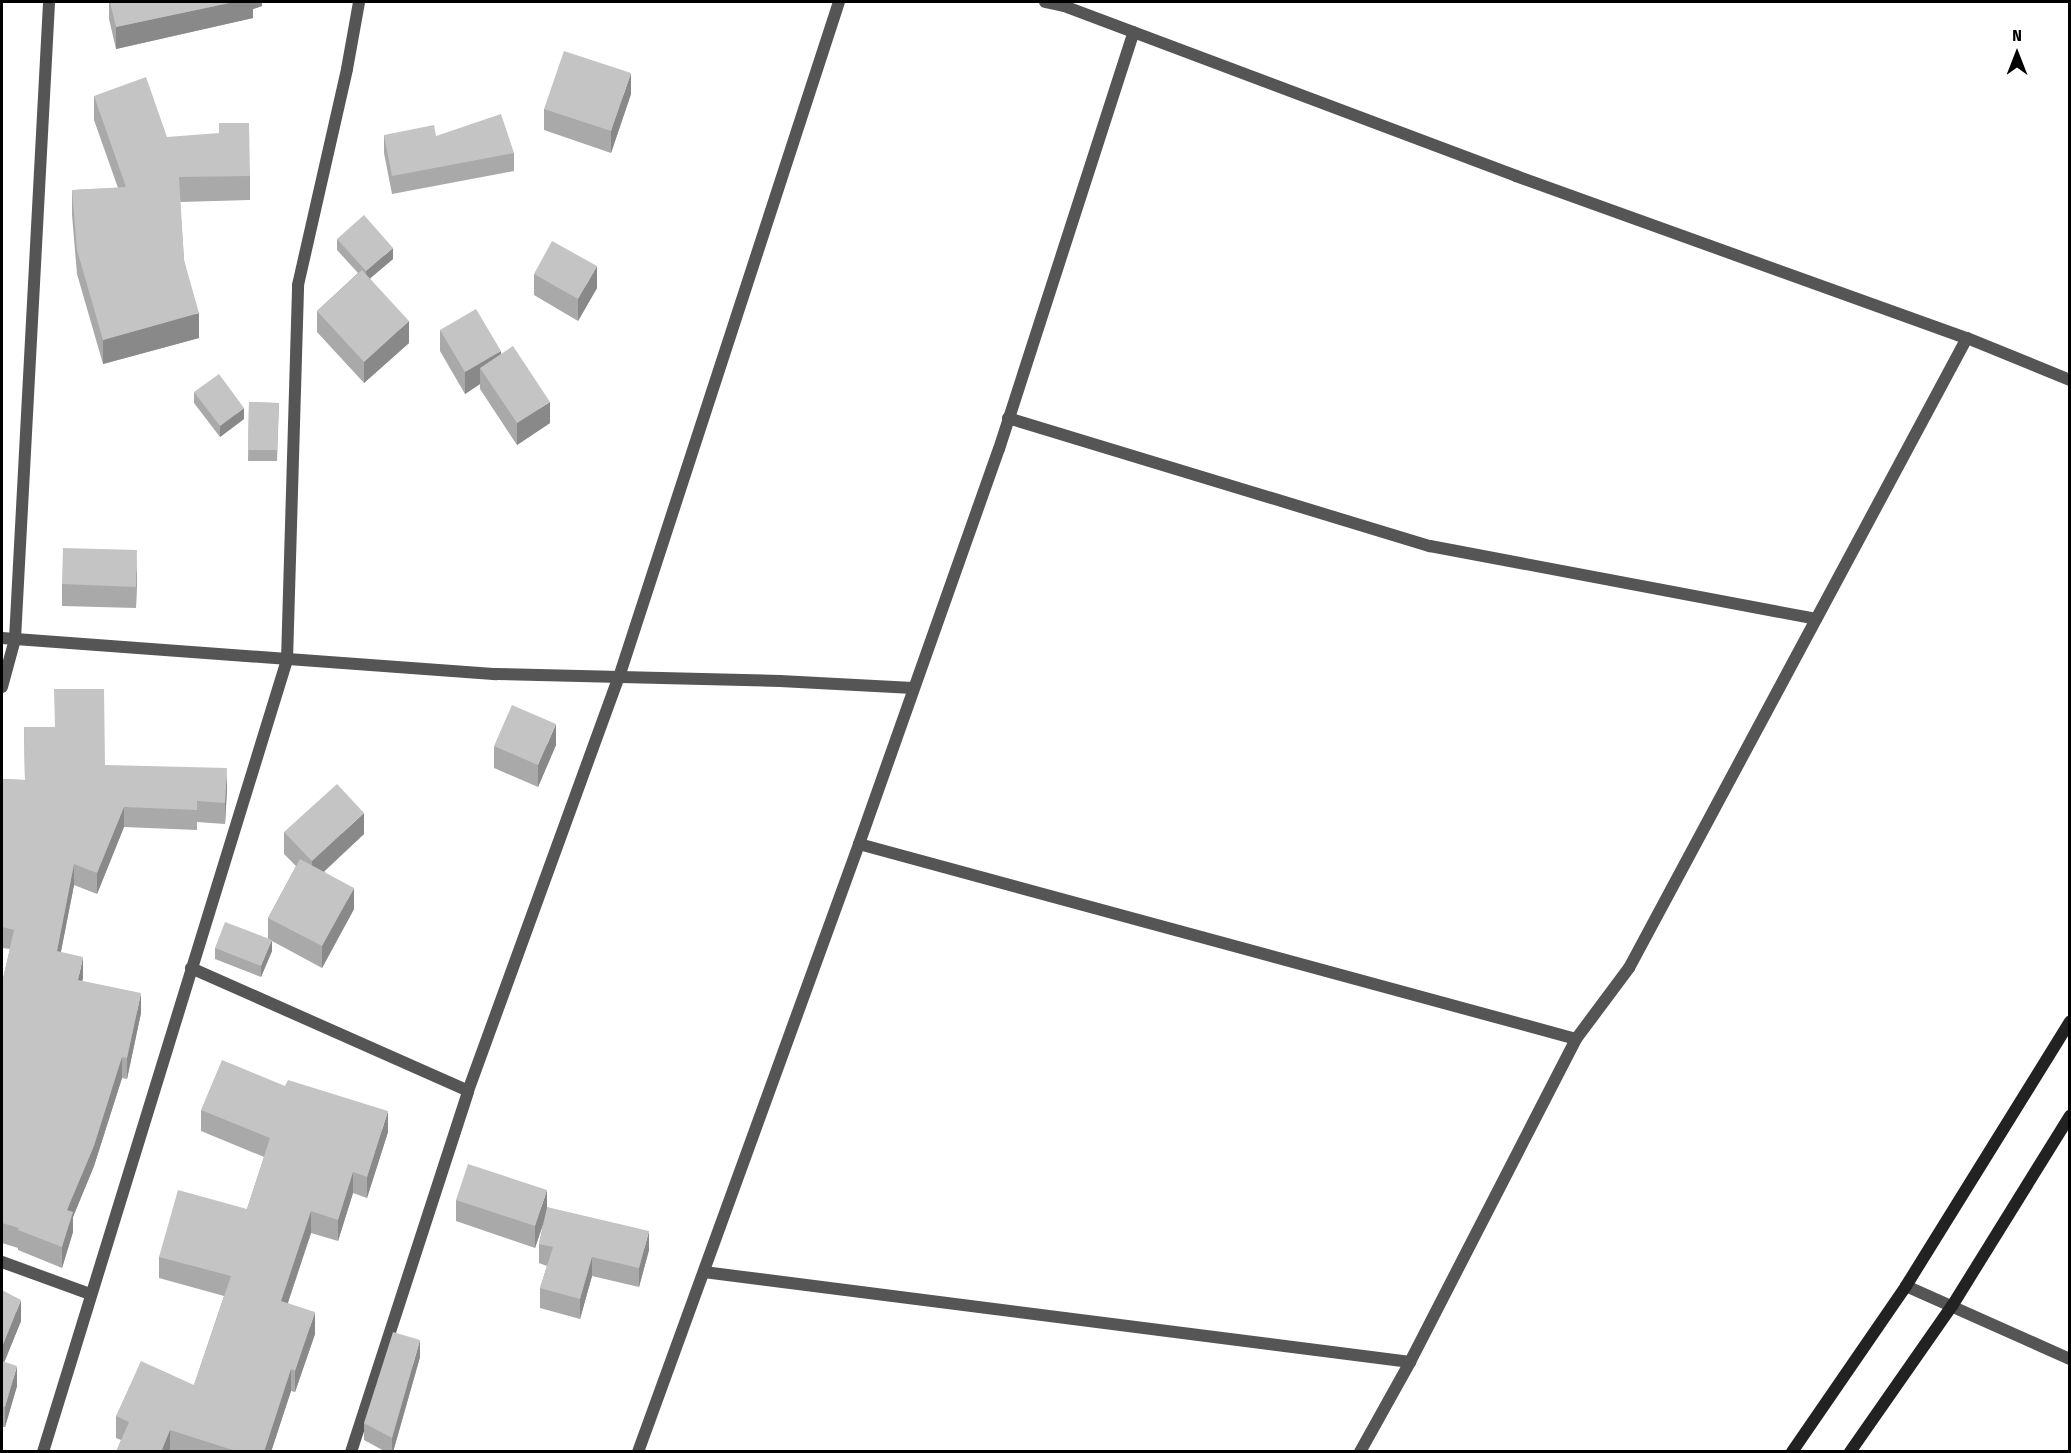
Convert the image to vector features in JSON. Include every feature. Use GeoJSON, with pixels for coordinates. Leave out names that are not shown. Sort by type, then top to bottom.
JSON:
{"type":"FeatureCollection","features":[{"type":"Feature","properties":{"kind":"main road"},"geometry":{"type":"LineString","coordinates":[[1792,1452],[1906,1286],[2070,1022]]}},
{"type":"Feature","properties":{"kind":"main road"},"geometry":{"type":"LineString","coordinates":[[1850,1452],[1952,1306],[2070,1116]]}},
{"type":"Feature","properties":{"kind":"street"},"geometry":{"type":"LineString","coordinates":[[2,687],[15,639],[49,2]]}},
{"type":"Feature","properties":{"kind":"street"},"geometry":{"type":"LineString","coordinates":[[42,1452],[287,660],[298,285],[347,69],[359,2]]}},
{"type":"Feature","properties":{"kind":"street"},"geometry":{"type":"LineString","coordinates":[[351,1452],[468,1091],[619,677],[839,2]]}},
{"type":"Feature","properties":{"kind":"street"},"geometry":{"type":"LineString","coordinates":[[1045,2],[1064,6],[1516,176],[1967,338],[2070,380]]}},
{"type":"Feature","properties":{"kind":"street"},"geometry":{"type":"LineString","coordinates":[[638,1452],[859,844],[1008,418],[1134,32]]}},
{"type":"Feature","properties":{"kind":"street"},"geometry":{"type":"LineString","coordinates":[[1360,1452],[1410,1362],[1576,1039],[1629,968],[1967,338]]}},
{"type":"Feature","properties":{"kind":"street"},"geometry":{"type":"LineString","coordinates":[[1008,418],[1430,546],[1816,620]]}},
{"type":"Feature","properties":{"kind":"street"},"geometry":{"type":"LineString","coordinates":[[2,638],[496,674],[913,688]]}},
{"type":"Feature","properties":{"kind":"street"},"geometry":{"type":"LineString","coordinates":[[859,844],[1576,1039]]}},
{"type":"Feature","properties":{"kind":"street"},"geometry":{"type":"LineString","coordinates":[[191,968],[468,1091]]}},
{"type":"Feature","properties":{"kind":"street"},"geometry":{"type":"LineString","coordinates":[[2,1262],[90,1294]]}},
{"type":"Feature","properties":{"kind":"street"},"geometry":{"type":"LineString","coordinates":[[704,1272],[1410,1362]]}},
{"type":"Feature","properties":{"kind":"street"},"geometry":{"type":"LineString","coordinates":[[1906,1286],[2070,1359]]}},
{"type":"Feature","properties":{"kind":"building"},"geometry":{"type":"Polygon","coordinates":[[[110,2],[234,2],[116,27],[110,2]]]}},
{"type":"Feature","properties":{"kind":"building"},"geometry":{"type":"Polygon","coordinates":[[[564,51],[631,73],[611,131],[544,109],[564,51]]]}},
{"type":"Feature","properties":{"kind":"building"},"geometry":{"type":"Polygon","coordinates":[[[146,77],[167,137],[219,133],[219,123],[249,123],[250,176],[179,177],[184,260],[199,313],[103,340],[77,250],[72,190],[126,187],[94,96],[146,77]]]}},
{"type":"Feature","properties":{"kind":"building"},"geometry":{"type":"Polygon","coordinates":[[[501,114],[514,153],[392,176],[384,135],[434,125],[436,136],[501,114]]]}},
{"type":"Feature","properties":{"kind":"building"},"geometry":{"type":"Polygon","coordinates":[[[364,215],[393,248],[366,271],[337,239],[364,215]]]}},
{"type":"Feature","properties":{"kind":"building"},"geometry":{"type":"Polygon","coordinates":[[[552,241],[597,266],[578,299],[534,274],[552,241]]]}},
{"type":"Feature","properties":{"kind":"building"},"geometry":{"type":"Polygon","coordinates":[[[362,270],[409,321],[364,362],[317,311],[362,270]]]}},
{"type":"Feature","properties":{"kind":"building"},"geometry":{"type":"Polygon","coordinates":[[[476,309],[501,351],[465,372],[440,330],[476,309]]]}},
{"type":"Feature","properties":{"kind":"building"},"geometry":{"type":"Polygon","coordinates":[[[513,346],[550,402],[517,423],[480,368],[513,346]]]}},
{"type":"Feature","properties":{"kind":"building"},"geometry":{"type":"Polygon","coordinates":[[[219,374],[244,408],[220,426],[194,392],[219,374]]]}},
{"type":"Feature","properties":{"kind":"building"},"geometry":{"type":"Polygon","coordinates":[[[249,402],[279,403],[277,450],[248,450],[249,402]]]}},
{"type":"Feature","properties":{"kind":"building"},"geometry":{"type":"Polygon","coordinates":[[[63,548],[137,550],[136,587],[62,584],[63,548]]]}},
{"type":"Feature","properties":{"kind":"building"},"geometry":{"type":"Polygon","coordinates":[[[54,689],[104,689],[105,765],[227,768],[225,803],[197,801],[197,810],[124,807],[97,873],[74,864],[57,951],[83,957],[78,980],[141,993],[127,1058],[122,1057],[94,1146],[67,1210],[73,1212],[62,1247],[2,1223],[2,983],[14,930],[2,927],[2,779],[25,780],[24,727],[55,727],[54,689]]]}},
{"type":"Feature","properties":{"kind":"building"},"geometry":{"type":"Polygon","coordinates":[[[512,705],[556,724],[538,765],[494,746],[512,705]]]}},
{"type":"Feature","properties":{"kind":"building"},"geometry":{"type":"Polygon","coordinates":[[[337,784],[364,813],[312,861],[284,832],[337,784]]]}},
{"type":"Feature","properties":{"kind":"building"},"geometry":{"type":"Polygon","coordinates":[[[300,859],[354,888],[322,946],[268,918],[300,859]]]}},
{"type":"Feature","properties":{"kind":"building"},"geometry":{"type":"Polygon","coordinates":[[[225,922],[272,940],[261,966],[215,948],[225,922]]]}},
{"type":"Feature","properties":{"kind":"building"},"geometry":{"type":"Polygon","coordinates":[[[222,1060],[285,1086],[288,1080],[388,1111],[367,1177],[353,1172],[338,1220],[311,1211],[281,1301],[315,1312],[295,1371],[291,1369],[264,1452],[239,1452],[170,1430],[161,1452],[116,1452],[129,1422],[116,1416],[141,1361],[194,1385],[231,1276],[159,1257],[178,1190],[247,1209],[270,1138],[201,1110],[222,1060]]]}},
{"type":"Feature","properties":{"kind":"building"},"geometry":{"type":"Polygon","coordinates":[[[468,1164],[547,1190],[535,1226],[456,1200],[468,1164]]]}},
{"type":"Feature","properties":{"kind":"building"},"geometry":{"type":"Polygon","coordinates":[[[547,1207],[649,1231],[639,1268],[592,1257],[580,1299],[540,1288],[553,1247],[539,1244],[547,1207]]]}},
{"type":"Feature","properties":{"kind":"building"},"geometry":{"type":"Polygon","coordinates":[[[2,1290],[21,1300],[2,1347],[2,1290]]]}},
{"type":"Feature","properties":{"kind":"building"},"geometry":{"type":"Polygon","coordinates":[[[393,1332],[420,1340],[392,1438],[364,1423],[393,1332]]]}},
{"type":"Feature","properties":{"kind":"building"},"geometry":{"type":"Polygon","coordinates":[[[2,1361],[17,1366],[5,1407],[2,1406],[2,1361]]]}}]}
